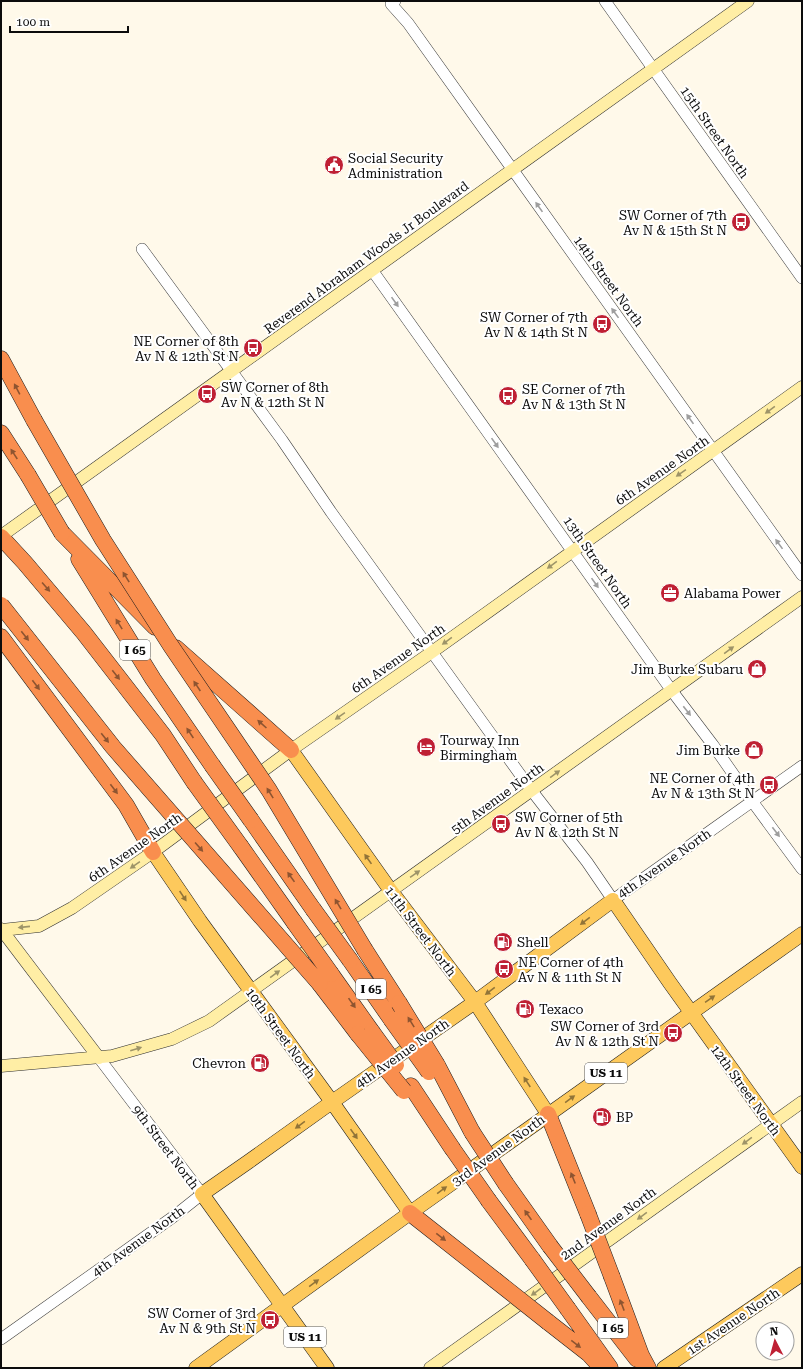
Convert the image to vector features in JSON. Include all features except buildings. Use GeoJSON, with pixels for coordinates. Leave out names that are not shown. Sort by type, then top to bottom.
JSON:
{"type":"FeatureCollection","features":[{"type":"Feature","properties":{"kind":"highway"},"geometry":{"type":"LineString","coordinates":[[1,358],[34,420],[103,540],[171,646],[269,790],[365,950],[399,1003],[433,1068]]}},
{"type":"Feature","properties":{"kind":"highway","name":"I 65"},"geometry":{"type":"LineString","coordinates":[[1,433],[153,679],[212,765],[392,1019],[433,1068],[506,1184],[550,1246],[642,1362]]}},
{"type":"Feature","properties":{"kind":"highway"},"geometry":{"type":"LineString","coordinates":[[62,533],[180,652],[291,750]]}},
{"type":"Feature","properties":{"kind":"highway","name":"I 65"},"geometry":{"type":"LineString","coordinates":[[1,536],[67,611],[163,735],[194,782],[294,922],[325,979],[442,1134],[610,1368]]}},
{"type":"Feature","properties":{"kind":"highway"},"geometry":{"type":"LineString","coordinates":[[1,605],[113,748],[325,979]]}},
{"type":"Feature","properties":{"kind":"highway"},"geometry":{"type":"LineString","coordinates":[[1,637],[126,805],[154,852]]}},
{"type":"Feature","properties":{"kind":"highway"},"geometry":{"type":"LineString","coordinates":[[548,1114],[612,1277],[642,1362]]}},
{"type":"Feature","properties":{"kind":"highway"},"geometry":{"type":"LineString","coordinates":[[410,1213],[589,1354],[602,1368]]}},
{"type":"Feature","properties":{"kind":"main road","name":"Reverend Abraham Woods Jr Boulevard"},"geometry":{"type":"LineString","coordinates":[[1,536],[748,1]]}},
{"type":"Feature","properties":{"kind":"main road","name":"6th Avenue North"},"geometry":{"type":"LineString","coordinates":[[1,930],[39,926],[72,908],[154,852],[291,750],[432,652],[572,550],[802,387]]}},
{"type":"Feature","properties":{"kind":"main road","name":"5th Avenue North"},"geometry":{"type":"LineString","coordinates":[[1,1066],[112,1056],[172,1039],[209,1021],[802,597]]}},
{"type":"Feature","properties":{"kind":"main road","name":"11th Street North"},"geometry":{"type":"LineString","coordinates":[[291,750],[391,891],[475,1002],[548,1114]]}},
{"type":"Feature","properties":{"kind":"main road","name":"10th Street North"},"geometry":{"type":"LineString","coordinates":[[154,852],[200,921],[332,1102],[410,1213]]}},
{"type":"Feature","properties":{"kind":"main road","name":"4th Avenue North"},"geometry":{"type":"LineString","coordinates":[[202,1194],[475,1002],[613,900]]}},
{"type":"Feature","properties":{"kind":"main road","name":"12th Street North"},"geometry":{"type":"LineString","coordinates":[[613,900],[802,1167]]}},
{"type":"Feature","properties":{"kind":"main road","name":"9th Street North"},"geometry":{"type":"LineString","coordinates":[[1,930],[99,1058]]}},
{"type":"Feature","properties":{"kind":"main road","name":"3rd Avenue North"},"geometry":{"type":"LineString","coordinates":[[196,1368],[548,1114],[802,934]]}},
{"type":"Feature","properties":{"kind":"main road","name":"2nd Avenue North"},"geometry":{"type":"LineString","coordinates":[[430,1368],[802,1102]]}},
{"type":"Feature","properties":{"kind":"main road","name":"9th Street North"},"geometry":{"type":"LineString","coordinates":[[202,1194],[327,1368]]}},
{"type":"Feature","properties":{"kind":"main road","name":"1st Avenue North"},"geometry":{"type":"LineString","coordinates":[[664,1368],[802,1274]]}},
{"type":"Feature","properties":{"kind":"street","name":"15th Street North"},"geometry":{"type":"LineString","coordinates":[[604,1],[802,278]]}},
{"type":"Feature","properties":{"kind":"street","name":"14th Street North"},"geometry":{"type":"LineString","coordinates":[[393,2],[802,575]]}},
{"type":"Feature","properties":{"kind":"street"},"geometry":{"type":"LineString","coordinates":[[142,249],[239,380],[432,652],[532,791],[587,862],[613,900]]}},
{"type":"Feature","properties":{"kind":"street","name":"13th Street North"},"geometry":{"type":"LineString","coordinates":[[372,270],[672,690],[802,869]]}},
{"type":"Feature","properties":{"kind":"street","name":"4th Avenue North"},"geometry":{"type":"LineString","coordinates":[[613,900],[802,766]]}},
{"type":"Feature","properties":{"kind":"street","name":"9th Street North"},"geometry":{"type":"LineString","coordinates":[[99,1058],[202,1194]]}},
{"type":"Feature","properties":{"kind":"street","name":"4th Avenue North"},"geometry":{"type":"LineString","coordinates":[[1,1339],[173,1217],[202,1194]]}},
{"type":"Feature","properties":{"kind":"place","name":"Social Security Administration"},"geometry":{"type":"Point","coordinates":[334,165]}},
{"type":"Feature","properties":{"kind":"place","name":"SW Corner of 7th Av N & 15th St N"},"geometry":{"type":"Point","coordinates":[741,222]}},
{"type":"Feature","properties":{"kind":"place","name":"SW Corner of 7th Av N & 14th St N"},"geometry":{"type":"Point","coordinates":[602,324]}},
{"type":"Feature","properties":{"kind":"place","name":"NE Corner of 8th Av N & 12th St N"},"geometry":{"type":"Point","coordinates":[253,348]}},
{"type":"Feature","properties":{"kind":"place","name":"SW Corner of 8th Av N & 12th St N"},"geometry":{"type":"Point","coordinates":[207,394]}},
{"type":"Feature","properties":{"kind":"place","name":"SE Corner of 7th Av N & 13th St N"},"geometry":{"type":"Point","coordinates":[508,396]}},
{"type":"Feature","properties":{"kind":"place","name":"Alabama Power"},"geometry":{"type":"Point","coordinates":[670,593]}},
{"type":"Feature","properties":{"kind":"place","name":"Jim Burke Subaru"},"geometry":{"type":"Point","coordinates":[757,669]}},
{"type":"Feature","properties":{"kind":"place","name":"Tourway Inn Birmingham"},"geometry":{"type":"Point","coordinates":[426,747]}},
{"type":"Feature","properties":{"kind":"place","name":"Jim Burke"},"geometry":{"type":"Point","coordinates":[754,750]}},
{"type":"Feature","properties":{"kind":"place","name":"NE Corner of 4th Av N & 13th St N"},"geometry":{"type":"Point","coordinates":[769,785]}},
{"type":"Feature","properties":{"kind":"place","name":"SW Corner of 5th Av N & 12th St N"},"geometry":{"type":"Point","coordinates":[501,824]}},
{"type":"Feature","properties":{"kind":"place","name":"Shell"},"geometry":{"type":"Point","coordinates":[503,942]}},
{"type":"Feature","properties":{"kind":"place","name":"NE Corner of 4th Av N & 11th St N"},"geometry":{"type":"Point","coordinates":[504,969]}},
{"type":"Feature","properties":{"kind":"place","name":"Texaco"},"geometry":{"type":"Point","coordinates":[525,1009]}},
{"type":"Feature","properties":{"kind":"place","name":"SW Corner of 3rd Av N & 12th St N"},"geometry":{"type":"Point","coordinates":[673,1033]}},
{"type":"Feature","properties":{"kind":"place","name":"Chevron"},"geometry":{"type":"Point","coordinates":[260,1063]}},
{"type":"Feature","properties":{"kind":"place","name":"BP"},"geometry":{"type":"Point","coordinates":[602,1117]}},
{"type":"Feature","properties":{"kind":"place","name":"SW Corner of 3rd Av N & 9th St N"},"geometry":{"type":"Point","coordinates":[270,1320]}}]}
